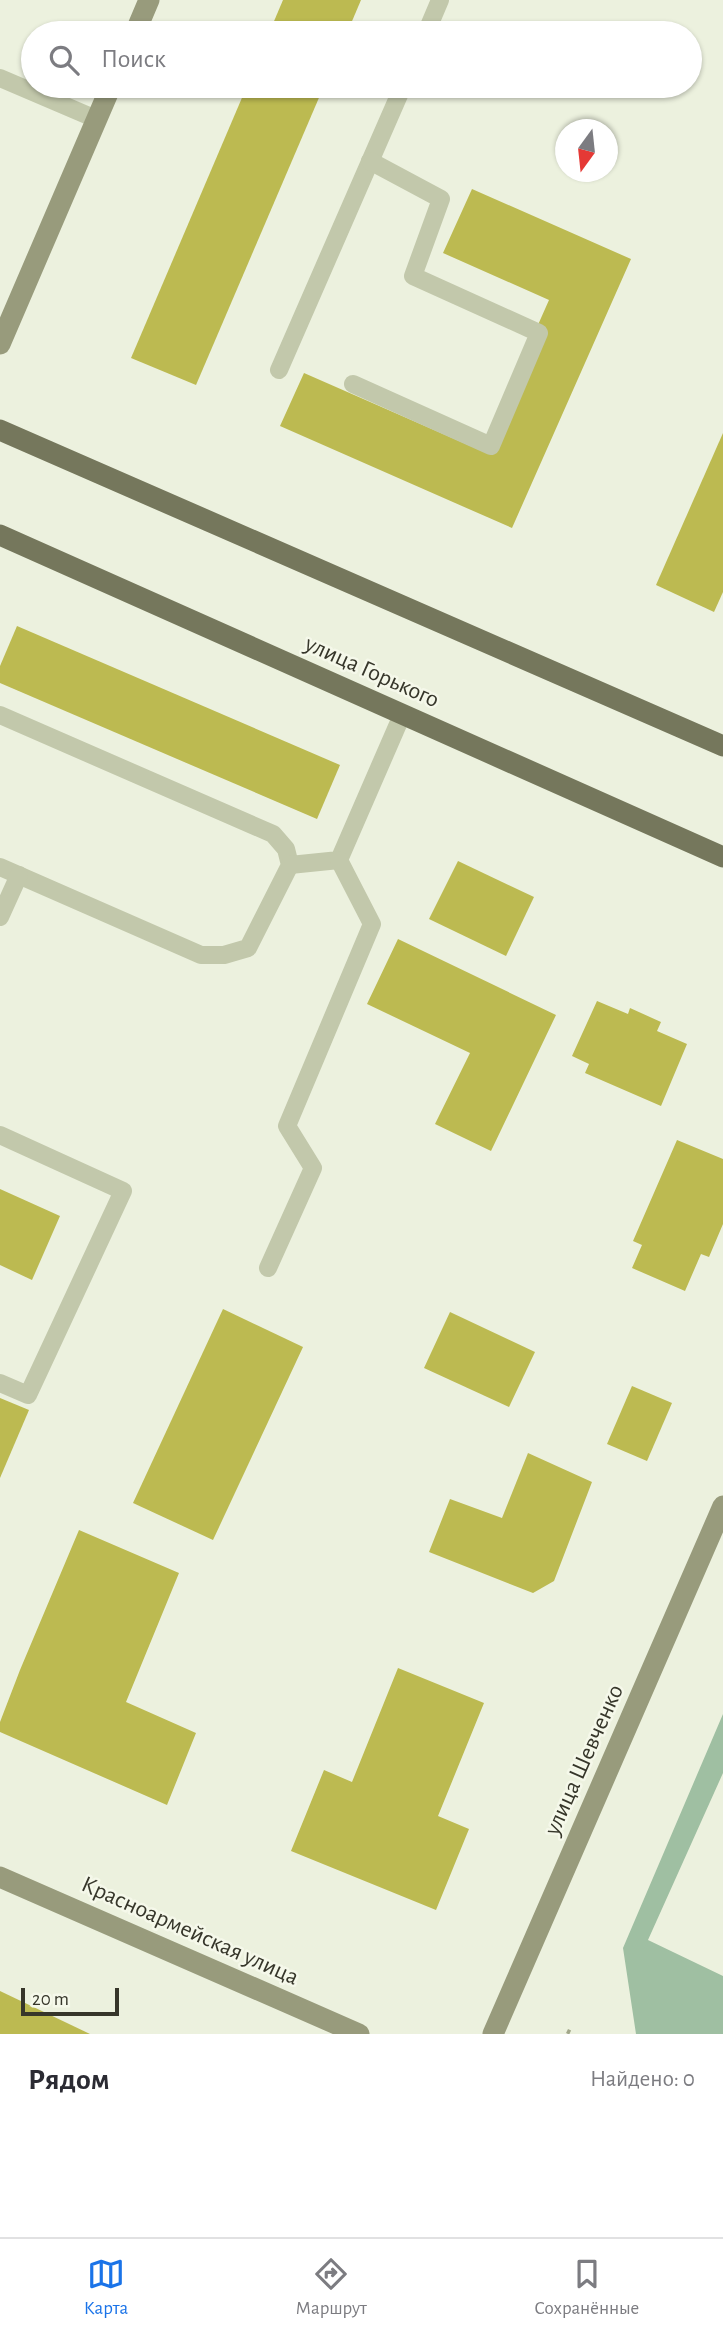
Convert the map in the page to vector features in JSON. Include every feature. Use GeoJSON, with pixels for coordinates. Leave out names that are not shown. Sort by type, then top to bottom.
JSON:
{"type":"FeatureCollection","features":[{"type":"Feature","properties":{"kind":"main road"},"geometry":{"type":"LineString","coordinates":[[0,430],[723,746]]}},
{"type":"Feature","properties":{"kind":"main road","name":"улица Горького"},"geometry":{"type":"LineString","coordinates":[[0,536],[723,857]]}},
{"type":"Feature","properties":{"kind":"street"},"geometry":{"type":"LineString","coordinates":[[140,21],[149,0]]}},
{"type":"Feature","properties":{"kind":"street"},"geometry":{"type":"LineString","coordinates":[[0,344],[106,98]]}},
{"type":"Feature","properties":{"kind":"street","name":"улица Шевченко"},"geometry":{"type":"LineString","coordinates":[[493,2034],[723,1506]]}},
{"type":"Feature","properties":{"kind":"street","name":"Красноармейская улица"},"geometry":{"type":"LineString","coordinates":[[0,1877],[359,2034]]}},
{"type":"Feature","properties":{"kind":"lane"},"geometry":{"type":"LineString","coordinates":[[431,21],[440,0]]}},
{"type":"Feature","properties":{"kind":"lane"},"geometry":{"type":"LineString","coordinates":[[0,78],[21,87]]}},
{"type":"Feature","properties":{"kind":"lane"},"geometry":{"type":"LineString","coordinates":[[47,98],[96,119]]}},
{"type":"Feature","properties":{"kind":"lane"},"geometry":{"type":"LineString","coordinates":[[279,370],[398,98]]}},
{"type":"Feature","properties":{"kind":"lane"},"geometry":{"type":"LineString","coordinates":[[353,384],[491,446],[538,334],[413,276],[441,199],[370,161]]}},
{"type":"Feature","properties":{"kind":"lane"},"geometry":{"type":"LineString","coordinates":[[0,715],[273,834],[286,849],[290,865],[248,948],[224,955],[201,954],[0,867]]}},
{"type":"Feature","properties":{"kind":"lane"},"geometry":{"type":"LineString","coordinates":[[339,860],[402,715]]}},
{"type":"Feature","properties":{"kind":"lane"},"geometry":{"type":"LineString","coordinates":[[290,865],[339,860]]}},
{"type":"Feature","properties":{"kind":"lane"},"geometry":{"type":"LineString","coordinates":[[268,1268],[313,1168],[287,1126],[372,924],[339,860]]}},
{"type":"Feature","properties":{"kind":"lane"},"geometry":{"type":"LineString","coordinates":[[0,917],[19,875]]}},
{"type":"Feature","properties":{"kind":"lane"},"geometry":{"type":"LineString","coordinates":[[0,1135],[123,1191],[27,1395],[0,1382]]}},
{"type":"Feature","properties":{"kind":"green space"},"geometry":{"type":"Polygon","coordinates":[[[723,1714],[723,1773],[648,1940],[723,1976],[723,2034],[636,2034],[623,1948],[723,1714]]]}},
{"type":"Feature","properties":{"kind":"building"},"geometry":{"type":"Polygon","coordinates":[[[283,0],[361,0],[352,21],[274,21],[283,0]]]}},
{"type":"Feature","properties":{"kind":"building"},"geometry":{"type":"Polygon","coordinates":[[[242,98],[319,98],[196,385],[131,358],[242,98]]]}},
{"type":"Feature","properties":{"kind":"building"},"geometry":{"type":"Polygon","coordinates":[[[472,189],[631,259],[512,528],[280,426],[304,373],[482,451],[549,300],[443,253],[472,189]]]}},
{"type":"Feature","properties":{"kind":"building"},"geometry":{"type":"Polygon","coordinates":[[[723,433],[723,592],[714,612],[656,585],[723,433]]]}},
{"type":"Feature","properties":{"kind":"building"},"geometry":{"type":"Polygon","coordinates":[[[17,626],[340,765],[317,819],[0,683],[0,666],[17,626]]]}},
{"type":"Feature","properties":{"kind":"building"},"geometry":{"type":"Polygon","coordinates":[[[458,861],[534,897],[506,956],[429,919],[458,861]]]}},
{"type":"Feature","properties":{"kind":"building"},"geometry":{"type":"Polygon","coordinates":[[[398,939],[556,1015],[491,1151],[435,1124],[470,1053],[367,1004],[398,939]]]}},
{"type":"Feature","properties":{"kind":"building"},"geometry":{"type":"Polygon","coordinates":[[[597,1001],[628,1014],[630,1008],[661,1022],[657,1031],[687,1044],[661,1106],[585,1073],[589,1064],[572,1056],[597,1001]]]}},
{"type":"Feature","properties":{"kind":"building"},"geometry":{"type":"Polygon","coordinates":[[[677,1140],[723,1159],[723,1224],[709,1257],[701,1254],[685,1291],[632,1268],[642,1245],[633,1241],[677,1140]]]}},
{"type":"Feature","properties":{"kind":"building"},"geometry":{"type":"Polygon","coordinates":[[[0,1189],[60,1216],[32,1280],[0,1265],[0,1189]]]}},
{"type":"Feature","properties":{"kind":"building"},"geometry":{"type":"Polygon","coordinates":[[[223,1309],[303,1347],[213,1540],[133,1503],[223,1309]]]}},
{"type":"Feature","properties":{"kind":"building"},"geometry":{"type":"Polygon","coordinates":[[[450,1312],[535,1352],[509,1407],[424,1368],[450,1312]]]}},
{"type":"Feature","properties":{"kind":"building"},"geometry":{"type":"Polygon","coordinates":[[[632,1386],[672,1403],[647,1461],[607,1444],[632,1386]]]}},
{"type":"Feature","properties":{"kind":"building"},"geometry":{"type":"Polygon","coordinates":[[[0,1398],[29,1410],[0,1478],[0,1398]]]}},
{"type":"Feature","properties":{"kind":"building"},"geometry":{"type":"Polygon","coordinates":[[[528,1453],[592,1482],[554,1581],[533,1593],[429,1552],[450,1499],[502,1518],[528,1453]]]}},
{"type":"Feature","properties":{"kind":"building"},"geometry":{"type":"Polygon","coordinates":[[[79,1530],[179,1573],[126,1702],[196,1733],[167,1805],[0,1732],[0,1722],[20,1670],[79,1530]]]}},
{"type":"Feature","properties":{"kind":"building"},"geometry":{"type":"Polygon","coordinates":[[[398,1668],[484,1703],[438,1816],[469,1829],[436,1910],[291,1851],[324,1770],[352,1782],[398,1668]]]}},
{"type":"Feature","properties":{"kind":"building"},"geometry":{"type":"Polygon","coordinates":[[[0,1991],[90,2034],[0,2034],[0,1991]]]}}]}
